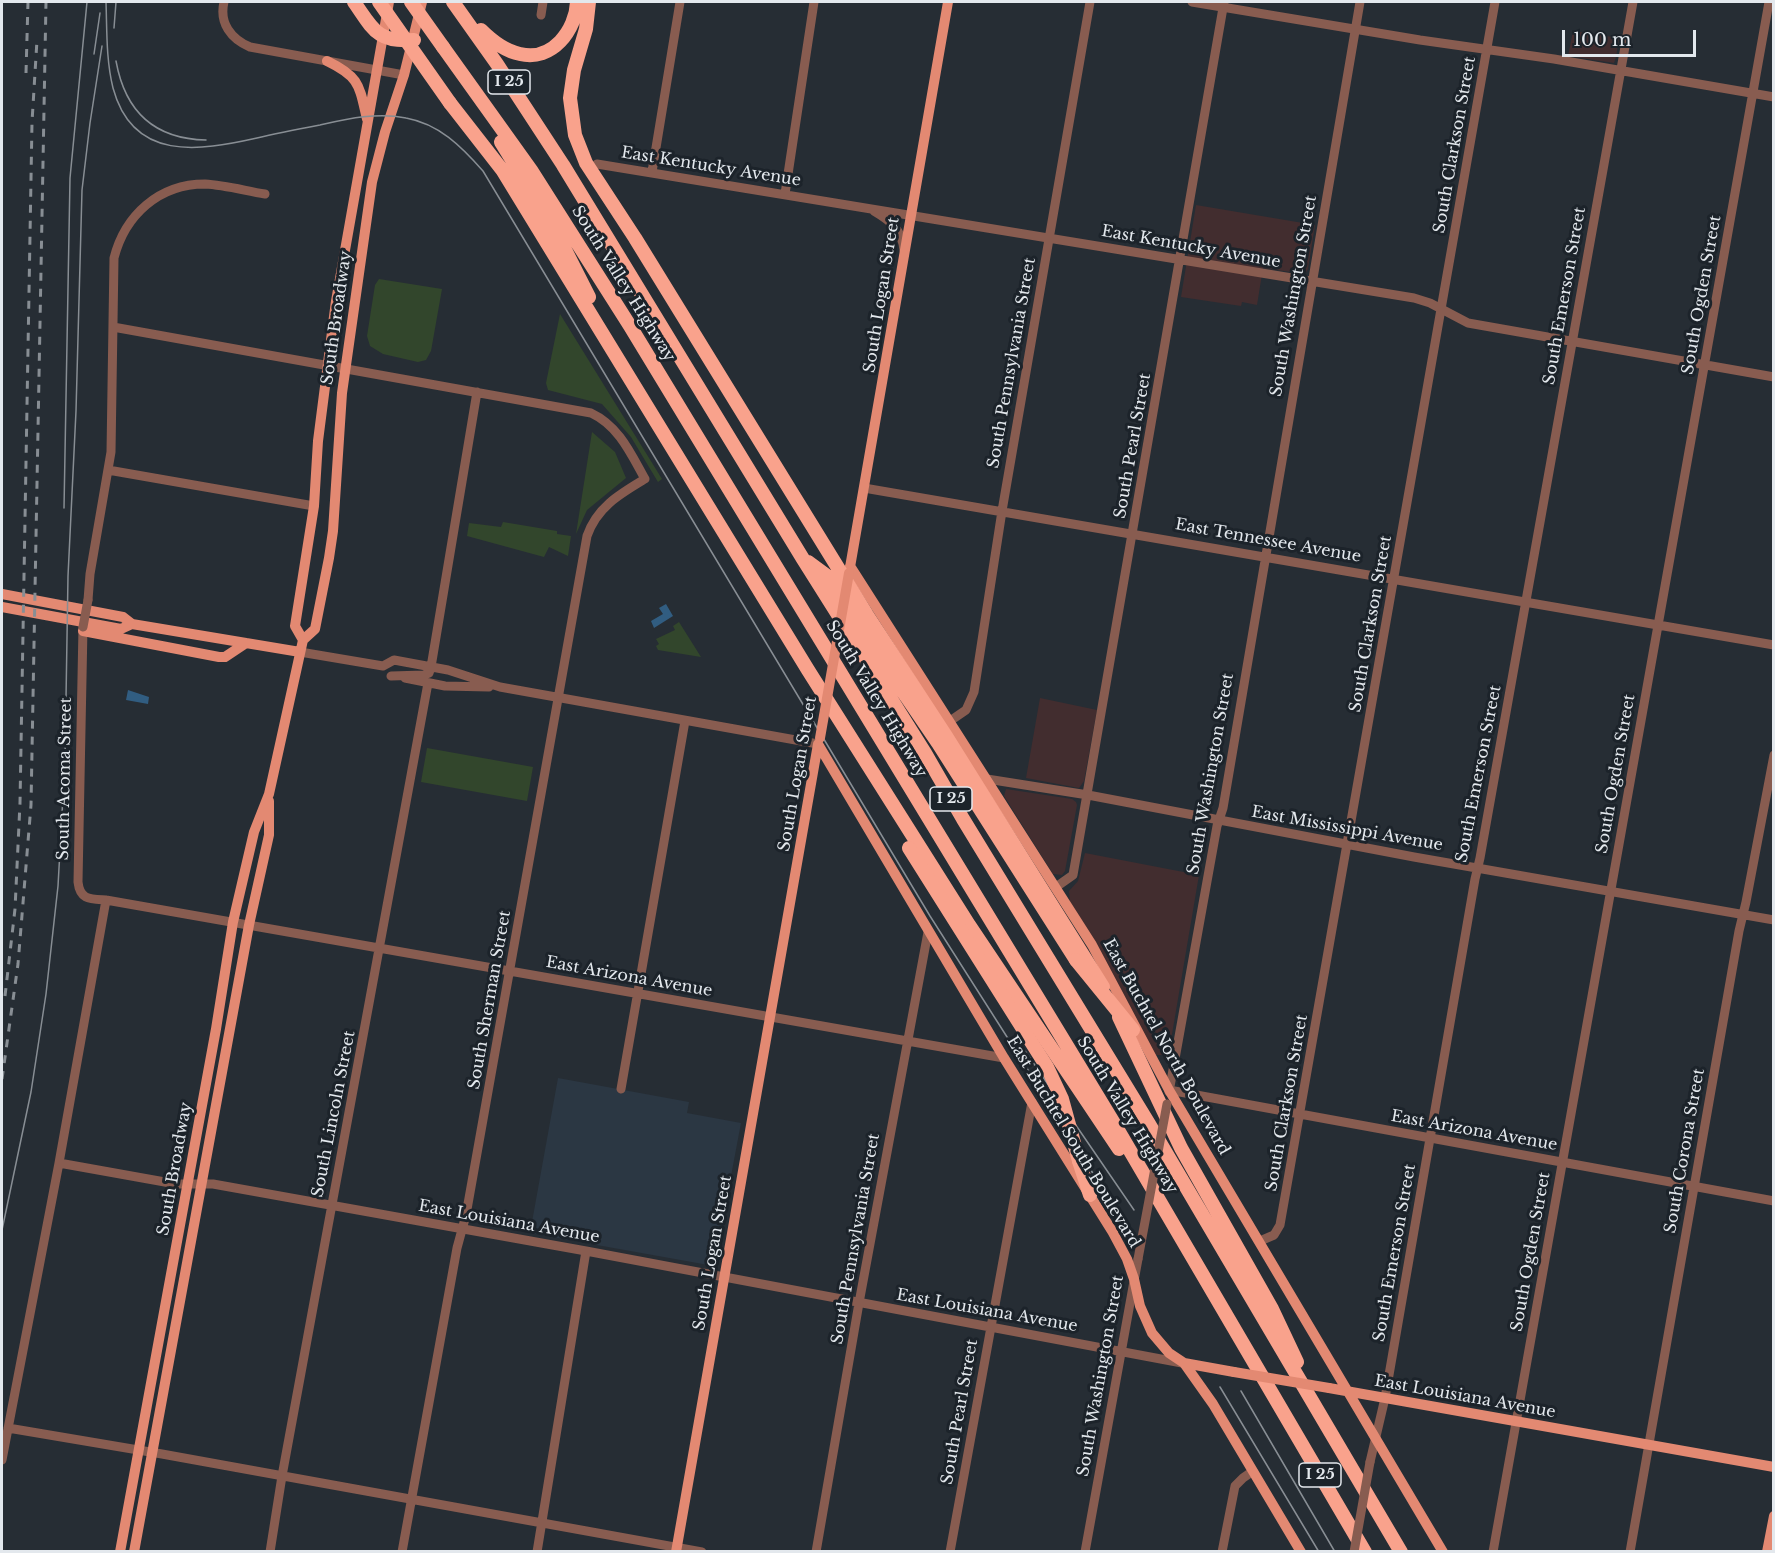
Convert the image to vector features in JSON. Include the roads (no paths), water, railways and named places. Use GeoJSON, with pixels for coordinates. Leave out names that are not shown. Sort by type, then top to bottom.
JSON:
{"type":"FeatureCollection","features":[{"type":"Feature","properties":{"kind":"highway"},"geometry":{"type":"LineString","coordinates":[[354,2],[382,36],[390,40],[414,40]]}},
{"type":"Feature","properties":{"kind":"highway"},"geometry":{"type":"LineString","coordinates":[[379,2],[450,103],[503,171],[808,670],[969,925],[1185,1245]]}},
{"type":"Feature","properties":{"kind":"highway","name":"South Valley Highway"},"geometry":{"type":"LineString","coordinates":[[411,2],[531,170],[624,315],[1109,1115],[1365,1551]]}},
{"type":"Feature","properties":{"kind":"highway"},"geometry":{"type":"LineString","coordinates":[[453,2],[490,39],[520,55],[540,55],[559,43],[572,25],[576,8]]}},
{"type":"Feature","properties":{"kind":"highway","name":"South Valley Highway"},"geometry":{"type":"LineString","coordinates":[[453,2],[563,165],[803,559],[925,753],[1064,982],[1401,1551]]}},
{"type":"Feature","properties":{"kind":"highway"},"geometry":{"type":"LineString","coordinates":[[590,2],[586,29],[573,70],[570,98],[575,135],[586,163],[635,238],[867,615],[1093,970],[1118,1016],[1181,1148],[1276,1317],[1333,1437]]}},
{"type":"Feature","properties":{"kind":"highway"},"geometry":{"type":"LineString","coordinates":[[459,70],[554,228],[650,412]]}},
{"type":"Feature","properties":{"kind":"highway"},"geometry":{"type":"LineString","coordinates":[[803,559],[828,576],[938,743],[1076,960],[1145,1047]]}},
{"type":"Feature","properties":{"kind":"highway"},"geometry":{"type":"LineString","coordinates":[[808,670],[909,849],[1047,1067],[1062,1099],[1090,1195]]}},
{"type":"Feature","properties":{"kind":"main road","name":"South Broadway"},"geometry":{"type":"LineString","coordinates":[[303,640],[295,626],[314,506],[318,441],[327,365],[336,301],[389,2]]}},
{"type":"Feature","properties":{"kind":"main road","name":"South Broadway"},"geometry":{"type":"LineString","coordinates":[[195,1184],[233,922],[254,832],[269,794],[303,640],[315,629],[329,558],[345,368],[372,182],[414,40],[422,2]]}},
{"type":"Feature","properties":{"kind":"main road","name":"South Logan Street"},"geometry":{"type":"LineString","coordinates":[[677,1549],[948,2]]}},
{"type":"Feature","properties":{"kind":"main road"},"geometry":{"type":"LineString","coordinates":[[327,61],[349,72],[356,82],[360,89],[368,122]]}},
{"type":"Feature","properties":{"kind":"main road","name":"East Buchtel North Boulevard"},"geometry":{"type":"LineString","coordinates":[[849,569],[950,720],[1097,954],[1169,1090],[1443,1551]]}},
{"type":"Feature","properties":{"kind":"main road"},"geometry":{"type":"LineString","coordinates":[[2,594],[123,616],[132,624],[300,652]]}},
{"type":"Feature","properties":{"kind":"main road"},"geometry":{"type":"LineString","coordinates":[[2,607],[121,629],[132,624]]}},
{"type":"Feature","properties":{"kind":"main road"},"geometry":{"type":"LineString","coordinates":[[83,629],[219,657],[225,657],[246,643]]}},
{"type":"Feature","properties":{"kind":"main road","name":"East Buchtel South Boulevard"},"geometry":{"type":"LineString","coordinates":[[819,741],[928,932],[1122,1248],[1134,1279],[1140,1306],[1152,1333],[1168,1353],[1184,1363],[1213,1404],[1301,1551]]}},
{"type":"Feature","properties":{"kind":"main road","name":"South Broadway"},"geometry":{"type":"LineString","coordinates":[[120,1551],[145,1451],[195,1184],[270,835],[269,794]]}},
{"type":"Feature","properties":{"kind":"main road","name":"East Louisiana Avenue"},"geometry":{"type":"LineString","coordinates":[[1184,1363],[1773,1467]]}},
{"type":"Feature","properties":{"kind":"main road","name":"South Broadway"},"geometry":{"type":"LineString","coordinates":[[134,1551],[145,1451]]}},
{"type":"Feature","properties":{"kind":"main road"},"geometry":{"type":"LineString","coordinates":[[1767,1551],[1773,1516]]}},
{"type":"Feature","properties":{"kind":"street"},"geometry":{"type":"LineString","coordinates":[[224,2],[224,22],[228,31],[242,44],[258,49],[404,75]]}},
{"type":"Feature","properties":{"kind":"street"},"geometry":{"type":"LineString","coordinates":[[541,15],[543,2]]}},
{"type":"Feature","properties":{"kind":"street"},"geometry":{"type":"LineString","coordinates":[[652,172],[680,2]]}},
{"type":"Feature","properties":{"kind":"street"},"geometry":{"type":"LineString","coordinates":[[785,194],[814,2]]}},
{"type":"Feature","properties":{"kind":"street","name":"South Pennsylvania Street"},"geometry":{"type":"LineString","coordinates":[[950,720],[966,710],[972,700],[1002,511],[1090,2]]}},
{"type":"Feature","properties":{"kind":"street"},"geometry":{"type":"LineString","coordinates":[[1192,2],[1223,4],[1355,29],[1621,70],[1773,98]]}},
{"type":"Feature","properties":{"kind":"street","name":"South Washington Street"},"geometry":{"type":"LineString","coordinates":[[1085,1551],[1223,808],[1360,2]]}},
{"type":"Feature","properties":{"kind":"street","name":"South Clarkson Street"},"geometry":{"type":"LineString","coordinates":[[1260,1241],[1274,1235],[1280,1225],[1495,2]]}},
{"type":"Feature","properties":{"kind":"street","name":"South Emerson Street"},"geometry":{"type":"LineString","coordinates":[[1354,1551],[1370,1462],[1385,1398],[1477,867],[1527,603],[1632,2]]}},
{"type":"Feature","properties":{"kind":"street","name":"South Ogden Street"},"geometry":{"type":"LineString","coordinates":[[1493,1551],[1769,2]]}},
{"type":"Feature","properties":{"kind":"street","name":"South Pearl Street"},"geometry":{"type":"LineString","coordinates":[[1056,887],[1073,875],[1223,4]]}},
{"type":"Feature","properties":{"kind":"street","name":"East Kentucky Avenue"},"geometry":{"type":"LineString","coordinates":[[597,164],[867,207],[1311,283],[1414,298],[1425,301],[1468,323],[1773,377]]}},
{"type":"Feature","properties":{"kind":"street","name":"South Acoma Street"},"geometry":{"type":"LineString","coordinates":[[106,900],[83,897],[78,882],[83,629],[111,452],[114,258],[123,231],[141,209],[164,193],[192,185],[220,186],[265,194]]}},
{"type":"Feature","properties":{"kind":"street"},"geometry":{"type":"LineString","coordinates":[[867,207],[888,219],[897,228],[902,239],[904,254]]}},
{"type":"Feature","properties":{"kind":"street"},"geometry":{"type":"LineString","coordinates":[[113,327],[477,392],[431,667],[429,673],[424,675],[391,676]]}},
{"type":"Feature","properties":{"kind":"street","name":"South Sherman Street"},"geometry":{"type":"LineString","coordinates":[[402,1551],[461,1229],[466,1215],[585,545],[598,513],[612,499],[645,479],[622,440],[601,418],[577,409],[477,392]]}},
{"type":"Feature","properties":{"kind":"street"},"geometry":{"type":"LineString","coordinates":[[108,470],[314,506]]}},
{"type":"Feature","properties":{"kind":"street","name":"East Tennessee Avenue"},"geometry":{"type":"LineString","coordinates":[[864,488],[1773,645]]}},
{"type":"Feature","properties":{"kind":"street"},"geometry":{"type":"LineString","coordinates":[[300,652],[383,666],[394,660],[448,670],[501,687],[686,721],[819,741]]}},
{"type":"Feature","properties":{"kind":"street"},"geometry":{"type":"LineString","coordinates":[[383,666],[391,676],[428,683],[445,686],[501,687]]}},
{"type":"Feature","properties":{"kind":"street","name":"South Lincoln Street"},"geometry":{"type":"LineString","coordinates":[[270,1551],[428,683]]}},
{"type":"Feature","properties":{"kind":"street"},"geometry":{"type":"LineString","coordinates":[[621,1089],[686,721]]}},
{"type":"Feature","properties":{"kind":"street","name":"South Corona Street"},"geometry":{"type":"LineString","coordinates":[[1630,1551],[1773,756]]}},
{"type":"Feature","properties":{"kind":"street","name":"East Mississippi Avenue"},"geometry":{"type":"LineString","coordinates":[[987,779],[1088,795],[1773,920]]}},
{"type":"Feature","properties":{"kind":"street"},"geometry":{"type":"LineString","coordinates":[[2,1460],[59,1163],[106,900]]}},
{"type":"Feature","properties":{"kind":"street","name":"East Arizona Avenue"},"geometry":{"type":"LineString","coordinates":[[106,900],[1004,1058]]}},
{"type":"Feature","properties":{"kind":"street","name":"South Pennsylvania Street"},"geometry":{"type":"LineString","coordinates":[[816,1551],[859,1303],[928,932]]}},
{"type":"Feature","properties":{"kind":"street","name":"East Arizona Avenue"},"geometry":{"type":"LineString","coordinates":[[1169,1090],[1299,1116],[1562,1161],[1773,1202]]}},
{"type":"Feature","properties":{"kind":"street","name":"South Pearl Street"},"geometry":{"type":"LineString","coordinates":[[950,1551],[1032,1102]]}},
{"type":"Feature","properties":{"kind":"street","name":"East Louisiana Avenue"},"geometry":{"type":"LineString","coordinates":[[59,1163],[176,1184],[213,1184],[724,1276],[1184,1363]]}},
{"type":"Feature","properties":{"kind":"street"},"geometry":{"type":"LineString","coordinates":[[537,1551],[586,1251]]}},
{"type":"Feature","properties":{"kind":"street"},"geometry":{"type":"LineString","coordinates":[[8,1428],[411,1499],[677,1549],[702,1551]]}},
{"type":"Feature","properties":{"kind":"street"},"geometry":{"type":"LineString","coordinates":[[1222,1551],[1234,1486],[1253,1471]]}},
{"type":"Feature","properties":{"kind":"water"},"geometry":{"type":"Polygon","coordinates":[[[666,604],[673,616],[654,628],[651,621],[663,614],[659,608],[666,604]]]}},
{"type":"Feature","properties":{"kind":"water"},"geometry":{"type":"Polygon","coordinates":[[[128,690],[149,697],[148,704],[126,700],[128,690]]]}},
{"type":"Feature","properties":{"kind":"tram line"},"geometry":{"type":"LineString","coordinates":[[64,508],[70,178],[87,2]]}},
{"type":"Feature","properties":{"kind":"tram line"},"geometry":{"type":"LineString","coordinates":[[106,2],[108,56],[113,88],[123,112],[136,129],[152,140],[171,146],[213,146],[351,119],[395,116],[429,125],[449,137],[483,171],[930,916],[1079,1150],[1129,1234]]}},
{"type":"Feature","properties":{"kind":"tram line"},"geometry":{"type":"LineString","coordinates":[[114,28],[116,2]]}},
{"type":"Feature","properties":{"kind":"tram line"},"geometry":{"type":"LineString","coordinates":[[94,54],[100,13]]}},
{"type":"Feature","properties":{"kind":"tram line"},"geometry":{"type":"LineString","coordinates":[[2,1230],[31,1092],[46,994],[58,886],[65,760],[68,576],[76,411],[82,190],[102,46]]}},
{"type":"Feature","properties":{"kind":"tram line"},"geometry":{"type":"LineString","coordinates":[[116,61],[120,79],[127,94],[145,119],[171,134],[206,140]]}},
{"type":"Feature","properties":{"kind":"tram line"},"geometry":{"type":"LineString","coordinates":[[1023,1048],[1134,1210]]}},
{"type":"Feature","properties":{"kind":"tram line"},"geometry":{"type":"LineString","coordinates":[[1220,1387],[1319,1552]]}},
{"type":"Feature","properties":{"kind":"tram line"},"geometry":{"type":"LineString","coordinates":[[1241,1391],[1335,1552]]}},
{"type":"Feature","properties":{"kind":"railway"},"geometry":{"type":"LineString","coordinates":[[26,73],[28,2]]}},
{"type":"Feature","properties":{"kind":"railway"},"geometry":{"type":"LineString","coordinates":[[2,1079],[18,964],[31,805],[46,2]]}},
{"type":"Feature","properties":{"kind":"railway"},"geometry":{"type":"LineString","coordinates":[[5,996],[15,909],[20,803],[32,122],[37,40]]}}]}
